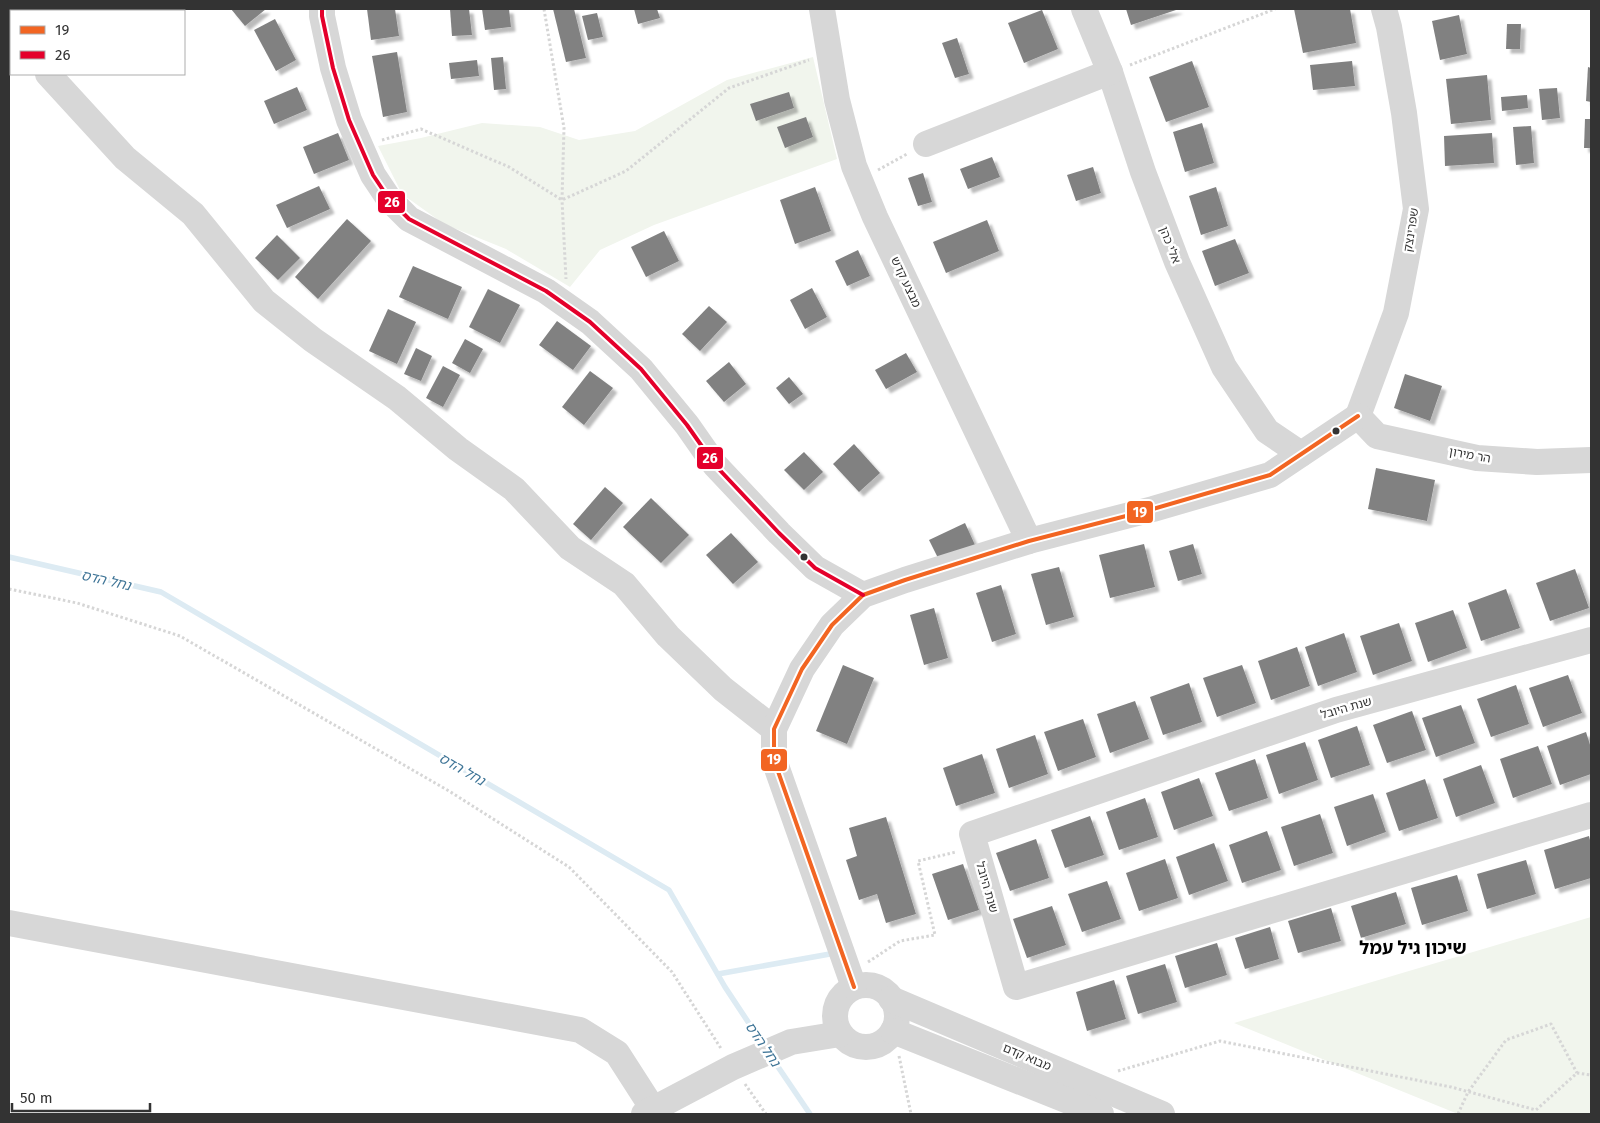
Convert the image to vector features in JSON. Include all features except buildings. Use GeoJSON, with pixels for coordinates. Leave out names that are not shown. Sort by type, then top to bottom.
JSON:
{"type":"FeatureCollection","features":[{"type":"Feature","properties":{"kind":"street"},"geometry":{"type":"LineString","coordinates":[[322,9],[333,68],[349,120],[373,175],[390,199],[409,219],[546,291],[590,322],[641,369],[687,425],[715,466],[814,568],[864,595]]}},
{"type":"Feature","properties":{"kind":"street","name":"מבצע קדש"},"geometry":{"type":"LineString","coordinates":[[822,9],[837,100],[854,166],[876,218],[1029,541]]}},
{"type":"Feature","properties":{"kind":"street","name":"אלי כהן"},"geometry":{"type":"LineString","coordinates":[[1084,9],[1110,72],[1143,172],[1177,262],[1224,367],[1267,431],[1301,454]]}},
{"type":"Feature","properties":{"kind":"street","name":"שפרינצק"},"geometry":{"type":"LineString","coordinates":[[1358,416],[1396,313],[1416,209],[1404,114],[1389,27],[1384,9]]}},
{"type":"Feature","properties":{"kind":"street"},"geometry":{"type":"LineString","coordinates":[[926,144],[1110,72]]}},
{"type":"Feature","properties":{"kind":"street"},"geometry":{"type":"LineString","coordinates":[[49,75],[125,158],[193,214],[264,301],[313,340],[397,398],[458,449],[514,489],[570,548],[624,584],[668,636],[723,689],[774,729]]}},
{"type":"Feature","properties":{"kind":"street"},"geometry":{"type":"LineString","coordinates":[[852,981],[876,987],[886,993],[896,1009],[893,1031],[888,1038],[878,1044],[868,1047],[857,1046],[840,1034],[835,1018],[836,1008],[852,981],[774,760],[774,729],[802,669],[832,625],[864,595],[905,580],[1029,541],[1153,509],[1270,474],[1358,416]]}},
{"type":"Feature","properties":{"kind":"street","name":"הר מירון"},"geometry":{"type":"LineString","coordinates":[[1358,416],[1376,436],[1477,458],[1537,462],[1591,460]]}},
{"type":"Feature","properties":{"kind":"street","name":"שנת היובל"},"geometry":{"type":"LineString","coordinates":[[1591,640],[1327,713],[972,834],[1016,987],[1591,815]]}},
{"type":"Feature","properties":{"kind":"street"},"geometry":{"type":"LineString","coordinates":[[9,923],[580,1030],[617,1053],[646,1112],[735,1062],[791,1042],[840,1034]]}},
{"type":"Feature","properties":{"kind":"street","name":"מבוא קדם"},"geometry":{"type":"LineString","coordinates":[[891,999],[1162,1114]]}},
{"type":"Feature","properties":{"kind":"street","name":"מבוא קדם"},"geometry":{"type":"LineString","coordinates":[[893,1031],[1101,1114]]}},
{"type":"Feature","properties":{"kind":"path"},"geometry":{"type":"LineString","coordinates":[[544,9],[564,128],[562,200],[567,306]]}},
{"type":"Feature","properties":{"kind":"path"},"geometry":{"type":"LineString","coordinates":[[1110,72],[1275,9]]}},
{"type":"Feature","properties":{"kind":"path"},"geometry":{"type":"LineString","coordinates":[[562,200],[626,171],[729,88],[829,53]]}},
{"type":"Feature","properties":{"kind":"path"},"geometry":{"type":"LineString","coordinates":[[360,147],[421,129],[510,167],[562,200]]}},
{"type":"Feature","properties":{"kind":"path"},"geometry":{"type":"LineString","coordinates":[[860,180],[926,144]]}},
{"type":"Feature","properties":{"kind":"path"},"geometry":{"type":"LineString","coordinates":[[9,590],[77,603],[180,636],[448,792],[569,868],[672,972],[735,1062],[766,1114]]}},
{"type":"Feature","properties":{"kind":"path"},"geometry":{"type":"LineString","coordinates":[[852,981],[900,941],[935,934],[918,861],[976,847]]}},
{"type":"Feature","properties":{"kind":"path"},"geometry":{"type":"LineString","coordinates":[[1458,1114],[1468,1092],[1506,1040],[1551,1024],[1577,1073]]}},
{"type":"Feature","properties":{"kind":"path"},"geometry":{"type":"LineString","coordinates":[[893,1031],[911,1114]]}},
{"type":"Feature","properties":{"kind":"path"},"geometry":{"type":"LineString","coordinates":[[1084,1081],[1220,1041],[1468,1092],[1536,1110],[1577,1073]]}},
{"type":"Feature","properties":{"kind":"path"},"geometry":{"type":"LineString","coordinates":[[1577,1073],[1591,1075]]}},
{"type":"Feature","properties":{"kind":"shaded area"},"geometry":{"type":"Polygon","coordinates":[[[813,57],[837,159],[654,225],[600,250],[570,287],[506,249],[444,224],[402,194],[378,146],[482,123],[540,127],[579,140],[635,131],[727,80],[813,57]]]}},
{"type":"Feature","properties":{"kind":"shaded area"},"geometry":{"type":"Polygon","coordinates":[[[1591,917],[1591,1114],[1458,1114],[1234,1023],[1591,917]]]}},
{"type":"Feature","properties":{"kind":"waterway","name":"נחל הדס"},"geometry":{"type":"LineString","coordinates":[[9,557],[161,592],[669,890],[725,987],[764,1046]]}},
{"type":"Feature","properties":{"kind":"waterway"},"geometry":{"type":"LineString","coordinates":[[718,974],[830,954]]}},
{"type":"Feature","properties":{"kind":"waterway","name":"נחל הדס"},"geometry":{"type":"LineString","coordinates":[[772,1058],[810,1114]]}},
{"type":"Feature","properties":{"kind":"transit line","name":"26"},"geometry":{"type":"LineString","coordinates":[[322,9],[333,68],[349,120],[373,175],[389,199],[409,219],[546,291],[590,322],[641,369],[687,425],[715,465],[779,533],[815,568],[863,595]]}},
{"type":"Feature","properties":{"kind":"transit line","name":"19"},"geometry":{"type":"LineString","coordinates":[[854,987],[774,760],[774,729],[802,669],[832,625],[863,595],[905,580],[1029,541],[1153,509],[1270,475],[1358,416]]}},
{"type":"Feature","properties":{"kind":"district","name":"שיכון גיל עמל"},"geometry":{"type":"Point","coordinates":[1413,948]}}]}
